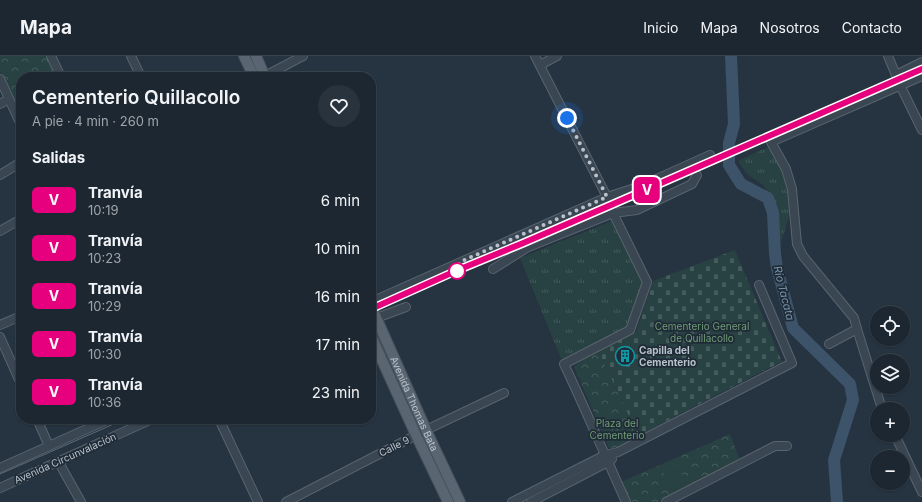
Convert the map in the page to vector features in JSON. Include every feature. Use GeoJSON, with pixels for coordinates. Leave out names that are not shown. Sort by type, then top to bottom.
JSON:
{"type":"FeatureCollection","features":[{"type":"Feature","properties":{"kind":"main road"},"geometry":{"type":"LineString","coordinates":[[244,56],[252,72]]}},
{"type":"Feature","properties":{"kind":"main road"},"geometry":{"type":"LineString","coordinates":[[256,56],[262,72]]}},
{"type":"Feature","properties":{"kind":"main road","name":"Avenida Thomas Bata"},"geometry":{"type":"LineString","coordinates":[[376,323],[460,502]]}},
{"type":"Feature","properties":{"kind":"main road","name":"Avenida Thomas Bata"},"geometry":{"type":"LineString","coordinates":[[376,347],[448,502]]}},
{"type":"Feature","properties":{"kind":"street"},"geometry":{"type":"LineString","coordinates":[[51,56],[59,72]]}},
{"type":"Feature","properties":{"kind":"street"},"geometry":{"type":"LineString","coordinates":[[131,56],[139,72]]}},
{"type":"Feature","properties":{"kind":"street"},"geometry":{"type":"LineString","coordinates":[[273,72],[303,56]]}},
{"type":"Feature","properties":{"kind":"street"},"geometry":{"type":"LineString","coordinates":[[535,56],[611,205],[613,213],[647,282],[630,330],[564,364],[626,502]]}},
{"type":"Feature","properties":{"kind":"street"},"geometry":{"type":"LineString","coordinates":[[540,65],[556,56]]}},
{"type":"Feature","properties":{"kind":"street"},"geometry":{"type":"LineString","coordinates":[[888,56],[900,86],[922,130]]}},
{"type":"Feature","properties":{"kind":"street"},"geometry":{"type":"LineString","coordinates":[[896,75],[922,62]]}},
{"type":"Feature","properties":{"kind":"street"},"geometry":{"type":"LineString","coordinates":[[880,402],[854,318],[803,256],[797,244],[792,189],[786,169],[771,142],[922,76]]}},
{"type":"Feature","properties":{"kind":"street"},"geometry":{"type":"LineString","coordinates":[[0,79],[16,113]]}},
{"type":"Feature","properties":{"kind":"street"},"geometry":{"type":"LineString","coordinates":[[0,104],[10,99]]}},
{"type":"Feature","properties":{"kind":"street"},"geometry":{"type":"LineString","coordinates":[[376,300],[607,197],[641,186],[710,155]]}},
{"type":"Feature","properties":{"kind":"street"},"geometry":{"type":"LineString","coordinates":[[0,175],[16,165]]}},
{"type":"Feature","properties":{"kind":"street"},"geometry":{"type":"LineString","coordinates":[[494,269],[528,247],[613,213],[636,210],[685,188],[692,184],[697,174]]}},
{"type":"Feature","properties":{"kind":"street"},"geometry":{"type":"LineString","coordinates":[[0,231],[16,222]]}},
{"type":"Feature","properties":{"kind":"street"},"geometry":{"type":"LineString","coordinates":[[512,502],[606,458],[792,363],[759,285]]}},
{"type":"Feature","properties":{"kind":"street"},"geometry":{"type":"LineString","coordinates":[[376,318],[406,307]]}},
{"type":"Feature","properties":{"kind":"street"},"geometry":{"type":"LineString","coordinates":[[0,325],[16,318]]}},
{"type":"Feature","properties":{"kind":"street"},"geometry":{"type":"LineString","coordinates":[[829,344],[857,329]]}},
{"type":"Feature","properties":{"kind":"street"},"geometry":{"type":"LineString","coordinates":[[0,338],[16,373]]}},
{"type":"Feature","properties":{"kind":"street","name":"Calle 9"},"geometry":{"type":"LineString","coordinates":[[286,502],[426,430],[504,393]]}},
{"type":"Feature","properties":{"kind":"street"},"geometry":{"type":"LineString","coordinates":[[39,424],[49,446]]}},
{"type":"Feature","properties":{"kind":"street","name":"Avenida Circunvalación"},"geometry":{"type":"LineString","coordinates":[[0,468],[98,424]]}},
{"type":"Feature","properties":{"kind":"street","name":"Avenida Circunvalación"},"geometry":{"type":"LineString","coordinates":[[0,488],[141,424]]}},
{"type":"Feature","properties":{"kind":"street"},"geometry":{"type":"LineString","coordinates":[[221,424],[258,502]]}},
{"type":"Feature","properties":{"kind":"street"},"geometry":{"type":"LineString","coordinates":[[897,442],[922,492]]}},
{"type":"Feature","properties":{"kind":"street"},"geometry":{"type":"LineString","coordinates":[[666,502],[775,446],[787,446]]}},
{"type":"Feature","properties":{"kind":"street"},"geometry":{"type":"LineString","coordinates":[[531,502],[606,458]]}},
{"type":"Feature","properties":{"kind":"street"},"geometry":{"type":"LineString","coordinates":[[58,461],[81,502]]}},
{"type":"Feature","properties":{"kind":"green space"},"geometry":{"type":"Polygon","coordinates":[[[0,56],[47,56],[54,72],[16,72],[16,105],[0,71],[0,56]]]}},
{"type":"Feature","properties":{"kind":"green space"},"geometry":{"type":"Polygon","coordinates":[[[770,146],[785,173],[790,196],[790,214],[781,242],[776,204],[763,185],[747,174],[738,161],[770,146]]]}},
{"type":"Feature","properties":{"kind":"green space"},"geometry":{"type":"Polygon","coordinates":[[[612,221],[642,283],[625,328],[562,361],[520,258],[612,221]]]}},
{"type":"Feature","properties":{"kind":"green space","name":"Cementerio General de Quillacollo"},"geometry":{"type":"Polygon","coordinates":[[[735,250],[782,362],[638,436],[598,350],[636,332],[653,281],[735,250]]]}},
{"type":"Feature","properties":{"kind":"green space","name":"Plaza del Cementerio"},"geometry":{"type":"Polygon","coordinates":[[[598,350],[638,436],[614,448],[609,448],[574,367],[598,350]]]}},
{"type":"Feature","properties":{"kind":"green space"},"geometry":{"type":"Polygon","coordinates":[[[730,434],[740,460],[658,502],[630,502],[621,482],[730,434]]]}},
{"type":"Feature","properties":{"kind":"green space"},"geometry":{"type":"Polygon","coordinates":[[[675,460],[687,484],[672,491],[661,467],[675,460]]]}},
{"type":"Feature","properties":{"kind":"waterway","name":"Río Tacata"},"geometry":{"type":"LineString","coordinates":[[731,56],[734,124],[729,143],[729,165],[741,184],[768,198],[773,213],[777,268],[793,328],[850,384],[853,400],[834,460],[837,502]]}},
{"type":"Feature","properties":{"kind":"waterway"},"geometry":{"type":"LineString","coordinates":[[376,333],[393,373]]}},
{"type":"Feature","properties":{"kind":"tram line"},"geometry":{"type":"LineString","coordinates":[[376,307],[457,270],[521,244],[922,69]]}},
{"type":"Feature","properties":{"kind":"tram line","name":"V"},"geometry":{"type":"LineString","coordinates":[[376,307],[922,69]]}},
{"type":"Feature","properties":{"kind":"tram line"},"geometry":{"type":"LineString","coordinates":[[0,474],[114,424]]}},
{"type":"Feature","properties":{"kind":"place","name":"Capilla del Cementerio"},"geometry":{"type":"Point","coordinates":[625,356]}},
{"type":"Feature","properties":{"kind":"route"},"geometry":{"type":"LineString","coordinates":[[457,271],[460,262],[607,197],[567,118]]}}]}
